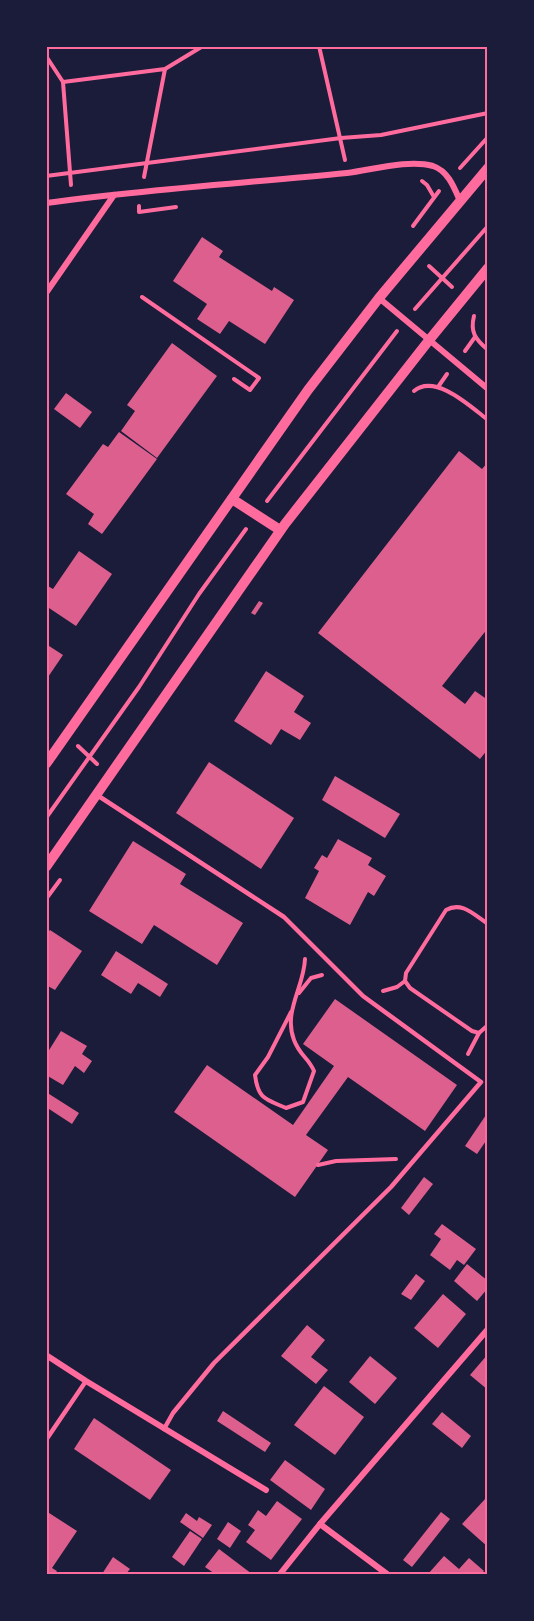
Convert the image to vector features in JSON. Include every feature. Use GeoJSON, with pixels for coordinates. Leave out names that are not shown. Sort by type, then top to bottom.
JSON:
{"type":"FeatureCollection","features":[{"type":"Feature","properties":{"kind":"street"},"geometry":{"type":"LineString","coordinates":[[46,203],[141,191],[348,173],[417,164],[435,166],[450,179],[460,201]]}},
{"type":"Feature","properties":{"kind":"street"},"geometry":{"type":"LineString","coordinates":[[46,764],[308,390],[379,298],[488,168]]}},
{"type":"Feature","properties":{"kind":"street"},"geometry":{"type":"LineString","coordinates":[[46,293],[114,195]]}},
{"type":"Feature","properties":{"kind":"street"},"geometry":{"type":"LineString","coordinates":[[46,867],[280,530],[488,268]]}},
{"type":"Feature","properties":{"kind":"street"},"geometry":{"type":"LineString","coordinates":[[379,298],[488,389]]}},
{"type":"Feature","properties":{"kind":"street"},"geometry":{"type":"LineString","coordinates":[[232,499],[280,530]]}},
{"type":"Feature","properties":{"kind":"street"},"geometry":{"type":"LineString","coordinates":[[280,1575],[320,1524],[488,1329]]}},
{"type":"Feature","properties":{"kind":"street"},"geometry":{"type":"LineString","coordinates":[[46,1355],[266,1490]]}},
{"type":"Feature","properties":{"kind":"street"},"geometry":{"type":"LineString","coordinates":[[320,1524],[387,1575]]}},
{"type":"Feature","properties":{"kind":"lane"},"geometry":{"type":"LineString","coordinates":[[97,794],[284,917],[363,996],[481,1082],[391,1187],[214,1363],[164,1429]]}},
{"type":"Feature","properties":{"kind":"lane"},"geometry":{"type":"LineString","coordinates":[[46,1440],[86,1381]]}},
{"type":"Feature","properties":{"kind":"path"},"geometry":{"type":"LineString","coordinates":[[63,82],[165,69],[203,46]]}},
{"type":"Feature","properties":{"kind":"path"},"geometry":{"type":"LineString","coordinates":[[319,46],[348,173]]}},
{"type":"Feature","properties":{"kind":"path"},"geometry":{"type":"LineString","coordinates":[[46,56],[63,82],[72,200]]}},
{"type":"Feature","properties":{"kind":"path"},"geometry":{"type":"LineString","coordinates":[[141,191],[165,69]]}},
{"type":"Feature","properties":{"kind":"path"},"geometry":{"type":"LineString","coordinates":[[46,176],[341,138],[381,135],[488,113]]}},
{"type":"Feature","properties":{"kind":"path"},"geometry":{"type":"LineString","coordinates":[[416,177],[427,185],[434,197]]}},
{"type":"Feature","properties":{"kind":"path"},"geometry":{"type":"LineString","coordinates":[[416,254],[478,310],[472,325],[473,335],[488,350]]}},
{"type":"Feature","properties":{"kind":"path"},"geometry":{"type":"LineString","coordinates":[[142,297],[259,378],[250,390],[234,379]]}},
{"type":"Feature","properties":{"kind":"path"},"geometry":{"type":"LineString","coordinates":[[411,393],[419,386],[433,385],[452,393],[488,420]]}},
{"type":"Feature","properties":{"kind":"path"},"geometry":{"type":"LineString","coordinates":[[75,743],[99,767]]}},
{"type":"Feature","properties":{"kind":"path"},"geometry":{"type":"LineString","coordinates":[[479,1033],[472,1031],[410,988],[405,981],[406,973],[446,910],[454,906],[463,907],[488,924]]}},
{"type":"Feature","properties":{"kind":"path"},"geometry":{"type":"LineString","coordinates":[[291,1012],[292,1038],[300,1053],[310,1061],[314,1071],[303,1102],[286,1108],[266,1100],[257,1089],[255,1075],[268,1057],[298,994],[306,961],[301,934]]}},
{"type":"Feature","properties":{"kind":"path"},"geometry":{"type":"LineString","coordinates":[[462,1067],[479,1033],[488,1025]]}},
{"type":"Feature","properties":{"kind":"path"},"geometry":{"type":"LineString","coordinates":[[318,1165],[336,1161],[414,1159]]}},
{"type":"Feature","properties":{"kind":"building"},"geometry":{"type":"Polygon","coordinates":[[[202,237],[223,251],[219,257],[272,291],[274,287],[294,300],[265,344],[229,321],[220,334],[197,319],[207,304],[173,281],[202,237]]]}},
{"type":"Feature","properties":{"kind":"building"},"geometry":{"type":"Polygon","coordinates":[[[172,343],[217,376],[157,458],[121,431],[135,411],[127,405],[172,343]]]}},
{"type":"Feature","properties":{"kind":"building"},"geometry":{"type":"Polygon","coordinates":[[[66,393],[92,412],[80,428],[54,409],[66,393]]]}},
{"type":"Feature","properties":{"kind":"building"},"geometry":{"type":"Polygon","coordinates":[[[119,432],[157,459],[102,534],[88,524],[94,514],[66,494],[103,444],[108,447],[119,432]]]}},
{"type":"Feature","properties":{"kind":"building"},"geometry":{"type":"Polygon","coordinates":[[[459,451],[482,469],[488,462],[488,628],[442,686],[465,704],[475,691],[488,700],[488,749],[480,759],[318,633],[459,451]]]}},
{"type":"Feature","properties":{"kind":"building"},"geometry":{"type":"Polygon","coordinates":[[[79,551],[112,574],[76,626],[46,606],[46,585],[53,589],[79,551]]]}},
{"type":"Feature","properties":{"kind":"building"},"geometry":{"type":"Polygon","coordinates":[[[259,601],[263,603],[255,615],[251,613],[259,601]]]}},
{"type":"Feature","properties":{"kind":"building"},"geometry":{"type":"Polygon","coordinates":[[[46,644],[63,655],[46,680],[46,644]]]}},
{"type":"Feature","properties":{"kind":"building"},"geometry":{"type":"Polygon","coordinates":[[[266,671],[304,696],[294,712],[311,723],[300,740],[281,729],[271,745],[234,721],[266,671]]]}},
{"type":"Feature","properties":{"kind":"building"},"geometry":{"type":"Polygon","coordinates":[[[209,762],[294,818],[261,869],[176,813],[209,762]]]}},
{"type":"Feature","properties":{"kind":"building"},"geometry":{"type":"Polygon","coordinates":[[[335,776],[400,814],[385,838],[322,800],[335,776]]]}},
{"type":"Feature","properties":{"kind":"building"},"geometry":{"type":"Polygon","coordinates":[[[338,839],[372,858],[368,865],[386,876],[374,896],[368,892],[350,925],[305,898],[319,871],[314,868],[322,855],[327,858],[338,839]]]}},
{"type":"Feature","properties":{"kind":"building"},"geometry":{"type":"Polygon","coordinates":[[[133,841],[186,874],[180,884],[243,923],[217,965],[154,925],[142,944],[89,911],[133,841]]]}},
{"type":"Feature","properties":{"kind":"building"},"geometry":{"type":"Polygon","coordinates":[[[50,930],[82,951],[55,990],[46,985],[46,935],[50,930]]]}},
{"type":"Feature","properties":{"kind":"building"},"geometry":{"type":"Polygon","coordinates":[[[116,951],[168,984],[160,997],[138,983],[131,994],[101,975],[116,951]]]}},
{"type":"Feature","properties":{"kind":"building"},"geometry":{"type":"Polygon","coordinates":[[[335,999],[457,1085],[425,1131],[348,1077],[306,1135],[328,1150],[295,1197],[174,1112],[207,1065],[293,1125],[334,1066],[303,1044],[335,999]]]}},
{"type":"Feature","properties":{"kind":"building"},"geometry":{"type":"Polygon","coordinates":[[[61,1031],[87,1046],[82,1054],[92,1061],[84,1073],[75,1066],[63,1085],[46,1075],[46,1055],[61,1031]]]}},
{"type":"Feature","properties":{"kind":"building"},"geometry":{"type":"Polygon","coordinates":[[[46,1092],[79,1113],[72,1124],[46,1107],[46,1092]]]}},
{"type":"Feature","properties":{"kind":"building"},"geometry":{"type":"Polygon","coordinates":[[[486,1115],[488,1116],[488,1138],[477,1154],[465,1146],[486,1115]]]}},
{"type":"Feature","properties":{"kind":"building"},"geometry":{"type":"Polygon","coordinates":[[[424,1177],[433,1184],[409,1215],[401,1208],[424,1177]]]}},
{"type":"Feature","properties":{"kind":"building"},"geometry":{"type":"Polygon","coordinates":[[[442,1224],[476,1249],[464,1265],[457,1260],[450,1270],[430,1255],[441,1239],[434,1234],[442,1224]]]}},
{"type":"Feature","properties":{"kind":"building"},"geometry":{"type":"Polygon","coordinates":[[[467,1264],[488,1281],[488,1288],[477,1301],[454,1281],[467,1264]]]}},
{"type":"Feature","properties":{"kind":"building"},"geometry":{"type":"Polygon","coordinates":[[[416,1274],[425,1281],[411,1300],[401,1294],[416,1274]]]}},
{"type":"Feature","properties":{"kind":"building"},"geometry":{"type":"Polygon","coordinates":[[[443,1294],[466,1314],[438,1348],[414,1328],[443,1294]]]}},
{"type":"Feature","properties":{"kind":"building"},"geometry":{"type":"Polygon","coordinates":[[[307,1325],[325,1340],[311,1357],[328,1370],[316,1384],[281,1356],[307,1325]]]}},
{"type":"Feature","properties":{"kind":"building"},"geometry":{"type":"Polygon","coordinates":[[[488,1354],[488,1390],[470,1375],[488,1354]]]}},
{"type":"Feature","properties":{"kind":"building"},"geometry":{"type":"Polygon","coordinates":[[[370,1356],[397,1378],[375,1404],[349,1382],[370,1356]]]}},
{"type":"Feature","properties":{"kind":"building"},"geometry":{"type":"Polygon","coordinates":[[[324,1386],[364,1417],[335,1455],[294,1425],[324,1386]]]}},
{"type":"Feature","properties":{"kind":"building"},"geometry":{"type":"Polygon","coordinates":[[[223,1411],[271,1443],[265,1452],[217,1421],[223,1411]]]}},
{"type":"Feature","properties":{"kind":"building"},"geometry":{"type":"Polygon","coordinates":[[[442,1412],[471,1436],[462,1448],[432,1424],[442,1412]]]}},
{"type":"Feature","properties":{"kind":"building"},"geometry":{"type":"Polygon","coordinates":[[[94,1418],[171,1470],[150,1500],[74,1449],[94,1418]]]}},
{"type":"Feature","properties":{"kind":"building"},"geometry":{"type":"Polygon","coordinates":[[[285,1460],[325,1489],[311,1510],[270,1480],[285,1460]]]}},
{"type":"Feature","properties":{"kind":"building"},"geometry":{"type":"Polygon","coordinates":[[[486,1498],[488,1499],[488,1547],[462,1524],[486,1498]]]}},
{"type":"Feature","properties":{"kind":"building"},"geometry":{"type":"Polygon","coordinates":[[[277,1501],[302,1519],[271,1560],[246,1542],[255,1530],[248,1525],[258,1510],[266,1516],[277,1501]]]}},
{"type":"Feature","properties":{"kind":"building"},"geometry":{"type":"Polygon","coordinates":[[[46,1511],[77,1531],[52,1568],[57,1571],[55,1574],[46,1574],[46,1511]]]}},
{"type":"Feature","properties":{"kind":"building"},"geometry":{"type":"Polygon","coordinates":[[[441,1512],[450,1519],[412,1567],[403,1560],[441,1512]]]}},
{"type":"Feature","properties":{"kind":"building"},"geometry":{"type":"Polygon","coordinates":[[[186,1513],[197,1521],[199,1517],[212,1525],[203,1538],[180,1522],[186,1513]]]}},
{"type":"Feature","properties":{"kind":"building"},"geometry":{"type":"Polygon","coordinates":[[[228,1522],[241,1531],[230,1548],[217,1539],[228,1522]]]}},
{"type":"Feature","properties":{"kind":"building"},"geometry":{"type":"Polygon","coordinates":[[[190,1531],[202,1539],[184,1566],[172,1557],[190,1531]]]}},
{"type":"Feature","properties":{"kind":"building"},"geometry":{"type":"Polygon","coordinates":[[[219,1549],[252,1574],[215,1574],[205,1567],[219,1549]]]}},
{"type":"Feature","properties":{"kind":"building"},"geometry":{"type":"Polygon","coordinates":[[[444,1556],[459,1569],[469,1558],[484,1571],[481,1574],[428,1574],[444,1556]]]}},
{"type":"Feature","properties":{"kind":"building"},"geometry":{"type":"Polygon","coordinates":[[[113,1557],[130,1569],[126,1574],[102,1574],[113,1557]]]}}]}
